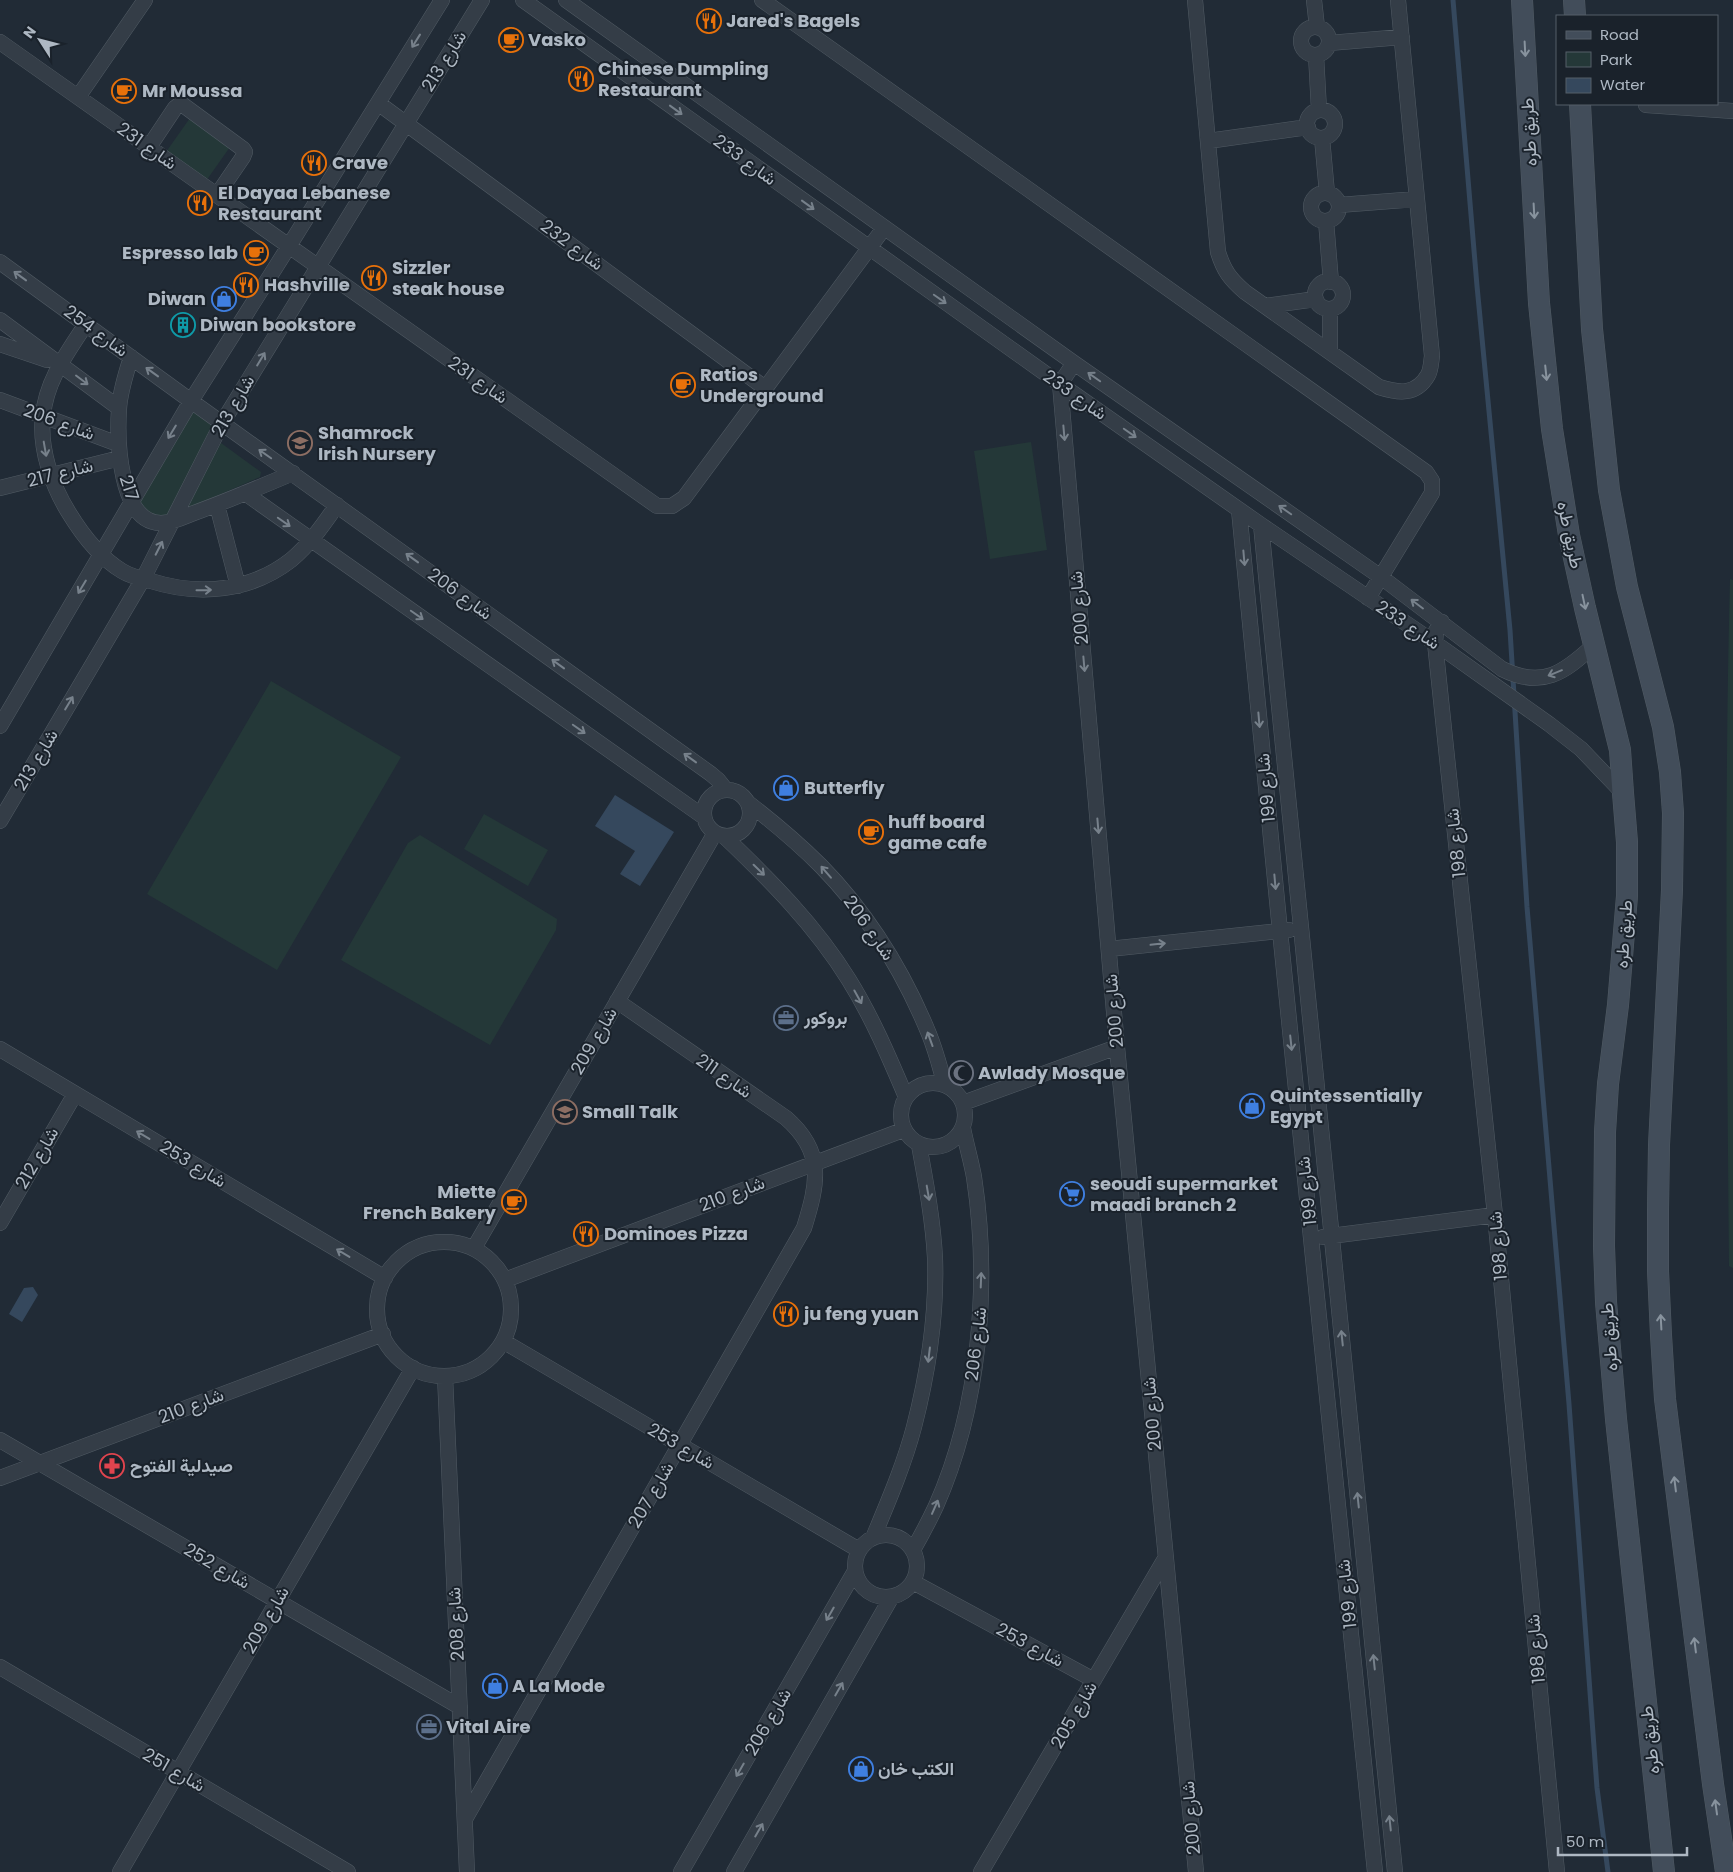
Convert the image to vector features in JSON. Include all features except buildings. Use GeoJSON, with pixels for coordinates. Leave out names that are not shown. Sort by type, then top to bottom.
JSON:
{"type":"FeatureCollection","features":[{"type":"Feature","properties":{"kind":"main road","name":"طريق طره"},"geometry":{"type":"LineString","coordinates":[[1522,0],[1539,303],[1552,428],[1569,535],[1620,750],[1627,842],[1627,896],[1605,1132],[1604,1246],[1607,1312],[1616,1418],[1664,1872]]}},
{"type":"Feature","properties":{"kind":"main road"},"geometry":{"type":"LineString","coordinates":[[1574,0],[1575,15]]}},
{"type":"Feature","properties":{"kind":"main road"},"geometry":{"type":"LineString","coordinates":[[1580,105],[1592,329],[1609,490],[1627,587],[1663,727],[1673,813],[1672,890],[1659,1146],[1658,1271],[1665,1400],[1713,1784],[1726,1872]]}},
{"type":"Feature","properties":{"kind":"street"},"geometry":{"type":"LineString","coordinates":[[78,97],[145,0]]}},
{"type":"Feature","properties":{"kind":"street","name":"شارع 213"},"geometry":{"type":"LineString","coordinates":[[0,726],[191,401],[442,0]]}},
{"type":"Feature","properties":{"kind":"street","name":"شارع 213"},"geometry":{"type":"LineString","coordinates":[[0,821],[143,579],[222,423],[482,0]]}},
{"type":"Feature","properties":{"kind":"street","name":"شارع 233"},"geometry":{"type":"LineString","coordinates":[[522,0],[1060,384],[1239,510],[1435,643],[1566,736],[1596,763],[1623,793]]}},
{"type":"Feature","properties":{"kind":"street","name":"شارع 233"},"geometry":{"type":"LineString","coordinates":[[566,0],[1074,363],[1381,577],[1502,669],[1527,678],[1554,676],[1572,664],[1594,645]]}},
{"type":"Feature","properties":{"kind":"street"},"geometry":{"type":"LineString","coordinates":[[762,0],[1426,472],[1432,482],[1432,493],[1368,598]]}},
{"type":"Feature","properties":{"kind":"street"},"geometry":{"type":"LineString","coordinates":[[1196,0],[1218,252],[1223,268],[1232,281],[1265,306],[1379,387],[1397,393],[1416,389],[1429,375],[1432,356],[1398,0]]}},
{"type":"Feature","properties":{"kind":"street"},"geometry":{"type":"LineString","coordinates":[[1314,0],[1317,27]]}},
{"type":"Feature","properties":{"kind":"street"},"geometry":{"type":"LineString","coordinates":[[1317,27],[1325,31],[1329,43],[1324,52],[1316,55],[1304,49],[1301,40],[1305,32],[1317,27]]}},
{"type":"Feature","properties":{"kind":"street"},"geometry":{"type":"LineString","coordinates":[[1329,43],[1402,37]]}},
{"type":"Feature","properties":{"kind":"street","name":"شارع 231"},"geometry":{"type":"LineString","coordinates":[[0,42],[657,506],[672,506],[684,498],[884,228]]}},
{"type":"Feature","properties":{"kind":"street"},"geometry":{"type":"LineString","coordinates":[[1316,55],[1318,110]]}},
{"type":"Feature","properties":{"kind":"street","name":"شارع 232"},"geometry":{"type":"LineString","coordinates":[[378,102],[765,388]]}},
{"type":"Feature","properties":{"kind":"street"},"geometry":{"type":"LineString","coordinates":[[149,147],[175,108],[179,105],[183,106],[245,152],[217,195]]}},
{"type":"Feature","properties":{"kind":"street"},"geometry":{"type":"LineString","coordinates":[[1646,105],[1733,111]]}},
{"type":"Feature","properties":{"kind":"street"},"geometry":{"type":"LineString","coordinates":[[1318,110],[1327,111],[1334,117],[1335,121],[1334,130],[1322,138],[1313,135],[1308,127],[1309,118],[1318,110]]}},
{"type":"Feature","properties":{"kind":"street"},"geometry":{"type":"LineString","coordinates":[[1208,141],[1308,127]]}},
{"type":"Feature","properties":{"kind":"street"},"geometry":{"type":"LineString","coordinates":[[1322,138],[1327,193]]}},
{"type":"Feature","properties":{"kind":"street"},"geometry":{"type":"LineString","coordinates":[[1327,193],[1335,197],[1339,204],[1337,214],[1326,221],[1314,215],[1312,206],[1315,198],[1322,194],[1327,193]]}},
{"type":"Feature","properties":{"kind":"street"},"geometry":{"type":"LineString","coordinates":[[1339,204],[1417,199]]}},
{"type":"Feature","properties":{"kind":"street"},"geometry":{"type":"LineString","coordinates":[[1326,221],[1331,282]]}},
{"type":"Feature","properties":{"kind":"street","name":"شارع 254"},"geometry":{"type":"LineString","coordinates":[[0,262],[191,401]]}},
{"type":"Feature","properties":{"kind":"street"},"geometry":{"type":"LineString","coordinates":[[1326,282],[1331,282],[1342,289],[1343,297],[1338,306],[1330,309],[1321,306],[1316,299],[1316,290],[1326,282]]}},
{"type":"Feature","properties":{"kind":"street"},"geometry":{"type":"LineString","coordinates":[[1265,306],[1316,299]]}},
{"type":"Feature","properties":{"kind":"street"},"geometry":{"type":"LineString","coordinates":[[1330,309],[1330,352]]}},
{"type":"Feature","properties":{"kind":"street"},"geometry":{"type":"LineString","coordinates":[[0,320],[119,408]]}},
{"type":"Feature","properties":{"kind":"street"},"geometry":{"type":"LineString","coordinates":[[86,324],[60,364],[48,389],[42,417],[44,446],[51,475],[64,504],[80,530],[101,555],[124,572],[174,588],[206,590],[238,586],[265,576],[290,560],[311,541],[337,505]]}},
{"type":"Feature","properties":{"kind":"street"},"geometry":{"type":"LineString","coordinates":[[0,344],[60,364]]}},
{"type":"Feature","properties":{"kind":"street","name":"217"},"geometry":{"type":"LineString","coordinates":[[131,357],[119,408],[119,451],[124,479],[136,509],[143,517],[152,522],[173,521],[293,473]]}},
{"type":"Feature","properties":{"kind":"street"},"geometry":{"type":"LineString","coordinates":[[1060,384],[1074,363]]}},
{"type":"Feature","properties":{"kind":"street","name":"شارع 200"},"geometry":{"type":"LineString","coordinates":[[1060,384],[1109,949],[1195,1870]]}},
{"type":"Feature","properties":{"kind":"street","name":"شارع 206"},"geometry":{"type":"LineString","coordinates":[[0,400],[119,451]]}},
{"type":"Feature","properties":{"kind":"street","name":"شارع 206"},"geometry":{"type":"LineString","coordinates":[[191,401],[711,774],[726,790]]}},
{"type":"Feature","properties":{"kind":"street","name":"شارع 217"},"geometry":{"type":"LineString","coordinates":[[0,488],[51,475],[119,451]]}},
{"type":"Feature","properties":{"kind":"street"},"geometry":{"type":"LineString","coordinates":[[244,493],[704,817]]}},
{"type":"Feature","properties":{"kind":"street"},"geometry":{"type":"LineString","coordinates":[[217,505],[238,586]]}},
{"type":"Feature","properties":{"kind":"street","name":"شارع 199"},"geometry":{"type":"LineString","coordinates":[[1239,510],[1375,1872]]}},
{"type":"Feature","properties":{"kind":"street","name":"شارع 199"},"geometry":{"type":"LineString","coordinates":[[1261,525],[1395,1872]]}},
{"type":"Feature","properties":{"kind":"street","name":"شارع 198"},"geometry":{"type":"LineString","coordinates":[[1442,622],[1436,631],[1435,643],[1496,1215],[1556,1872]]}},
{"type":"Feature","properties":{"kind":"street"},"geometry":{"type":"LineString","coordinates":[[719,834],[732,835],[740,832],[746,826],[749,818],[747,802],[734,791],[726,790],[712,796],[704,809],[704,817],[710,829],[719,834],[770,880],[812,928],[849,980],[880,1036],[906,1097]]}},
{"type":"Feature","properties":{"kind":"street","name":"شارع 206"},"geometry":{"type":"LineString","coordinates":[[747,802],[785,832],[822,867],[855,905],[884,946],[909,990],[930,1036],[946,1085]]}},
{"type":"Feature","properties":{"kind":"street","name":"شارع 209"},"geometry":{"type":"LineString","coordinates":[[474,1248],[617,1001],[719,834]]}},
{"type":"Feature","properties":{"kind":"street"},"geometry":{"type":"LineString","coordinates":[[1109,949],[1300,929]]}},
{"type":"Feature","properties":{"kind":"street","name":"شارع 211"},"geometry":{"type":"LineString","coordinates":[[617,1001],[786,1118],[800,1130],[810,1146],[815,1163]]}},
{"type":"Feature","properties":{"kind":"street"},"geometry":{"type":"LineString","coordinates":[[963,1103],[1118,1047]]}},
{"type":"Feature","properties":{"kind":"street","name":"شارع 253"},"geometry":{"type":"LineString","coordinates":[[0,1050],[385,1278]]}},
{"type":"Feature","properties":{"kind":"street"},"geometry":{"type":"LineString","coordinates":[[935,1082],[946,1085],[956,1092],[963,1103],[965,1116],[963,1128],[956,1139],[944,1146],[932,1148],[919,1145],[910,1139],[903,1130],[900,1119],[901,1107],[906,1097],[914,1089],[924,1084],[935,1082]]}},
{"type":"Feature","properties":{"kind":"street","name":"شارع 212"},"geometry":{"type":"LineString","coordinates":[[0,1223],[74,1094]]}},
{"type":"Feature","properties":{"kind":"street","name":"شارع 206"},"geometry":{"type":"LineString","coordinates":[[913,1550],[936,1505],[953,1460],[966,1414],[975,1367],[982,1271],[973,1175],[963,1128]]}},
{"type":"Feature","properties":{"kind":"street","name":"شارع 210"},"geometry":{"type":"LineString","coordinates":[[505,1280],[903,1130]]}},
{"type":"Feature","properties":{"kind":"street"},"geometry":{"type":"LineString","coordinates":[[873,1538],[896,1483],[914,1429],[927,1373],[934,1316],[935,1259],[930,1202],[919,1145]]}},
{"type":"Feature","properties":{"kind":"street","name":"شارع 207"},"geometry":{"type":"LineString","coordinates":[[465,1819],[804,1228],[811,1207],[815,1185],[815,1163]]}},
{"type":"Feature","properties":{"kind":"street"},"geometry":{"type":"LineString","coordinates":[[1312,1239],[1496,1215]]}},
{"type":"Feature","properties":{"kind":"street"},"geometry":{"type":"LineString","coordinates":[[440,1242],[457,1243],[474,1248],[497,1267],[505,1280],[510,1295],[512,1311],[509,1327],[503,1342],[488,1360],[468,1372],[445,1376],[428,1374],[412,1368],[395,1354],[382,1334],[378,1320],[378,1306],[385,1278],[395,1264],[408,1253],[424,1246],[440,1242]]}},
{"type":"Feature","properties":{"kind":"street","name":"شارع 210"},"geometry":{"type":"LineString","coordinates":[[0,1478],[382,1334]]}},
{"type":"Feature","properties":{"kind":"street","name":"شارع 253"},"geometry":{"type":"LineString","coordinates":[[503,1342],[859,1550]]}},
{"type":"Feature","properties":{"kind":"street","name":"شارع 209"},"geometry":{"type":"LineString","coordinates":[[120,1872],[412,1368]]}},
{"type":"Feature","properties":{"kind":"street","name":"شارع 208"},"geometry":{"type":"LineString","coordinates":[[445,1376],[468,1872]]}},
{"type":"Feature","properties":{"kind":"street","name":"شارع 252"},"geometry":{"type":"LineString","coordinates":[[0,1440],[460,1707]]}},
{"type":"Feature","properties":{"kind":"street"},"geometry":{"type":"LineString","coordinates":[[888,1535],[896,1536],[909,1544],[913,1550],[917,1561],[917,1572],[914,1582],[904,1592],[891,1598],[881,1598],[872,1595],[858,1581],[855,1572],[855,1560],[865,1542],[888,1535]]}},
{"type":"Feature","properties":{"kind":"street","name":"شارع 205"},"geometry":{"type":"LineString","coordinates":[[981,1872],[1166,1557]]}},
{"type":"Feature","properties":{"kind":"street","name":"شارع 206"},"geometry":{"type":"LineString","coordinates":[[681,1872],[855,1572]]}},
{"type":"Feature","properties":{"kind":"street","name":"شارع 253"},"geometry":{"type":"LineString","coordinates":[[914,1582],[1094,1680]]}},
{"type":"Feature","properties":{"kind":"street"},"geometry":{"type":"LineString","coordinates":[[734,1872],[891,1598]]}},
{"type":"Feature","properties":{"kind":"street","name":"شارع 251"},"geometry":{"type":"LineString","coordinates":[[0,1667],[348,1872]]}},
{"type":"Feature","properties":{"kind":"green space"},"geometry":{"type":"Polygon","coordinates":[[[190,118],[230,147],[206,181],[166,152],[190,118]]]}},
{"type":"Feature","properties":{"kind":"green space"},"geometry":{"type":"Polygon","coordinates":[[[191,411],[214,426],[168,517],[150,515],[137,499],[191,411]]]}},
{"type":"Feature","properties":{"kind":"green space"},"geometry":{"type":"Polygon","coordinates":[[[1031,442],[1047,550],[990,559],[974,451],[1031,442]]]}},
{"type":"Feature","properties":{"kind":"green space"},"geometry":{"type":"Polygon","coordinates":[[[221,443],[261,472],[260,477],[182,511],[221,443]]]}},
{"type":"Feature","properties":{"kind":"green space"},"geometry":{"type":"Polygon","coordinates":[[[1730,579],[1733,580],[1733,1268],[1729,1266],[1727,1008],[1727,751],[1730,579]]]}},
{"type":"Feature","properties":{"kind":"green space"},"geometry":{"type":"Polygon","coordinates":[[[271,681],[401,757],[277,970],[147,894],[271,681]]]}},
{"type":"Feature","properties":{"kind":"green space"},"geometry":{"type":"Polygon","coordinates":[[[484,814],[548,850],[528,886],[464,849],[484,814]]]}},
{"type":"Feature","properties":{"kind":"green space"},"geometry":{"type":"Polygon","coordinates":[[[420,835],[557,919],[556,930],[490,1045],[341,960],[408,843],[420,835]]]}},
{"type":"Feature","properties":{"kind":"water"},"geometry":{"type":"Polygon","coordinates":[[[615,795],[674,832],[640,886],[620,874],[635,851],[595,826],[615,795]]]}},
{"type":"Feature","properties":{"kind":"water"},"geometry":{"type":"Polygon","coordinates":[[[33,1287],[38,1295],[22,1322],[9,1314],[24,1288],[33,1287]]]}},
{"type":"Feature","properties":{"kind":"waterway"},"geometry":{"type":"LineString","coordinates":[[1453,0],[1477,286],[1510,630],[1527,907],[1569,1404],[1597,1788],[1608,1872]]}},
{"type":"Feature","properties":{"kind":"place","name":"Jared's Bagels"},"geometry":{"type":"Point","coordinates":[709,21]}},
{"type":"Feature","properties":{"kind":"place","name":"Vasko"},"geometry":{"type":"Point","coordinates":[511,40]}},
{"type":"Feature","properties":{"kind":"place","name":"Chinese Dumpling Restaurant"},"geometry":{"type":"Point","coordinates":[581,79]}},
{"type":"Feature","properties":{"kind":"place","name":"Mr Moussa"},"geometry":{"type":"Point","coordinates":[124,91]}},
{"type":"Feature","properties":{"kind":"place","name":"Crave"},"geometry":{"type":"Point","coordinates":[314,163]}},
{"type":"Feature","properties":{"kind":"place","name":"El Dayaa Lebanese Restaurant"},"geometry":{"type":"Point","coordinates":[200,203]}},
{"type":"Feature","properties":{"kind":"place","name":"Espresso lab"},"geometry":{"type":"Point","coordinates":[256,253]}},
{"type":"Feature","properties":{"kind":"place","name":"Sizzler steak house"},"geometry":{"type":"Point","coordinates":[374,278]}},
{"type":"Feature","properties":{"kind":"place","name":"Hashville"},"geometry":{"type":"Point","coordinates":[246,285]}},
{"type":"Feature","properties":{"kind":"place","name":"Diwan"},"geometry":{"type":"Point","coordinates":[224,299]}},
{"type":"Feature","properties":{"kind":"place","name":"Diwan bookstore"},"geometry":{"type":"Point","coordinates":[183,325]}},
{"type":"Feature","properties":{"kind":"place","name":"Ratios Underground"},"geometry":{"type":"Point","coordinates":[683,385]}},
{"type":"Feature","properties":{"kind":"place","name":"Shamrock Irish Nursery"},"geometry":{"type":"Point","coordinates":[300,443]}},
{"type":"Feature","properties":{"kind":"place","name":"Butterfly"},"geometry":{"type":"Point","coordinates":[786,788]}},
{"type":"Feature","properties":{"kind":"place","name":"huff board game cafe"},"geometry":{"type":"Point","coordinates":[871,832]}},
{"type":"Feature","properties":{"kind":"place","name":"بروكور"},"geometry":{"type":"Point","coordinates":[786,1018]}},
{"type":"Feature","properties":{"kind":"place","name":"Awlady Mosque"},"geometry":{"type":"Point","coordinates":[961,1073]}},
{"type":"Feature","properties":{"kind":"place","name":"Quintessentially Egypt"},"geometry":{"type":"Point","coordinates":[1252,1106]}},
{"type":"Feature","properties":{"kind":"place","name":"Small Talk"},"geometry":{"type":"Point","coordinates":[565,1112]}},
{"type":"Feature","properties":{"kind":"place","name":"seoudi supermarket maadi branch 2"},"geometry":{"type":"Point","coordinates":[1072,1194]}},
{"type":"Feature","properties":{"kind":"place","name":"Miette French Bakery"},"geometry":{"type":"Point","coordinates":[514,1202]}},
{"type":"Feature","properties":{"kind":"place","name":"Dominoes Pizza"},"geometry":{"type":"Point","coordinates":[586,1234]}},
{"type":"Feature","properties":{"kind":"place","name":"ju feng yuan"},"geometry":{"type":"Point","coordinates":[786,1314]}},
{"type":"Feature","properties":{"kind":"place","name":"صيدلية الفتوح"},"geometry":{"type":"Point","coordinates":[112,1466]}},
{"type":"Feature","properties":{"kind":"place","name":"A La Mode"},"geometry":{"type":"Point","coordinates":[495,1686]}},
{"type":"Feature","properties":{"kind":"place","name":"Vital Aire"},"geometry":{"type":"Point","coordinates":[429,1727]}},
{"type":"Feature","properties":{"kind":"place","name":"الكتب خان"},"geometry":{"type":"Point","coordinates":[861,1769]}}]}
